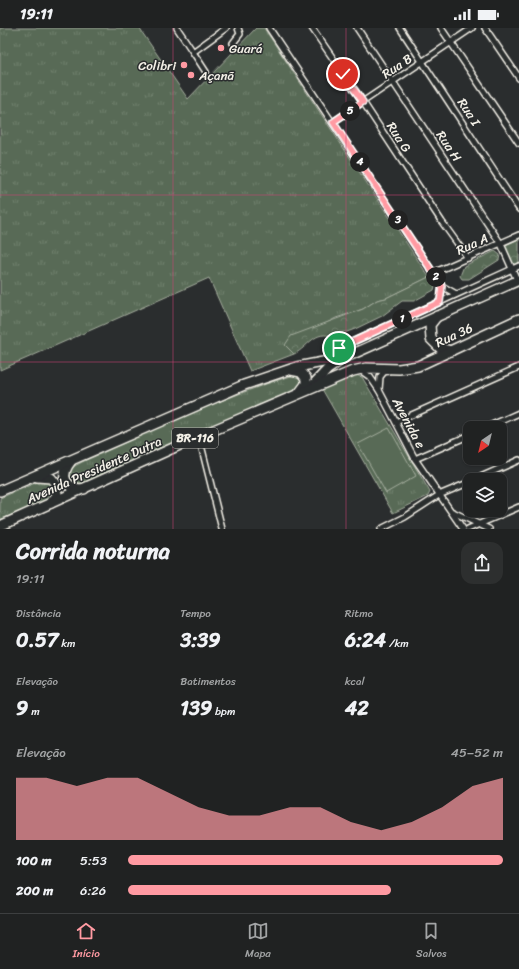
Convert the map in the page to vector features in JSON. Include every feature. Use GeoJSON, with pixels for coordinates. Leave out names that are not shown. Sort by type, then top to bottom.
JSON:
{"type":"FeatureCollection","features":[{"type":"Feature","properties":{"kind":"highway","name":"Avenida Presidente Dutra"},"geometry":{"type":"LineString","coordinates":[[0,526],[86,489],[199,437],[307,391],[328,369],[344,358],[518,280]]}},
{"type":"Feature","properties":{"kind":"highway"},"geometry":{"type":"LineString","coordinates":[[438,315],[430,325],[430,339],[440,348],[451,351]]}},
{"type":"Feature","properties":{"kind":"highway","name":"Rua 36"},"geometry":{"type":"LineString","coordinates":[[359,370],[399,369],[418,366],[519,319]]}},
{"type":"Feature","properties":{"kind":"highway","name":"Avenida Presidente Dutra"},"geometry":{"type":"LineString","coordinates":[[0,491],[244,385],[287,370],[344,358]]}},
{"type":"Feature","properties":{"kind":"highway"},"geometry":{"type":"LineString","coordinates":[[287,370],[299,371],[306,378],[305,386],[298,395]]}},
{"type":"Feature","properties":{"kind":"highway"},"geometry":{"type":"LineString","coordinates":[[307,391],[359,370]]}},
{"type":"Feature","properties":{"kind":"highway"},"geometry":{"type":"LineString","coordinates":[[72,460],[65,470],[65,480],[68,485],[86,489]]}},
{"type":"Feature","properties":{"kind":"highway"},"geometry":{"type":"LineString","coordinates":[[32,478],[44,476],[51,478],[56,484],[57,495],[54,500],[46,506]]}},
{"type":"Feature","properties":{"kind":"street"},"geometry":{"type":"LineString","coordinates":[[176,28],[206,72]]}},
{"type":"Feature","properties":{"kind":"street"},"geometry":{"type":"LineString","coordinates":[[193,52],[226,28]]}},
{"type":"Feature","properties":{"kind":"street"},"geometry":{"type":"LineString","coordinates":[[233,43],[240,34],[238,28]]}},
{"type":"Feature","properties":{"kind":"street"},"geometry":{"type":"LineString","coordinates":[[269,28],[442,286],[456,294]]}},
{"type":"Feature","properties":{"kind":"street","name":"Rua G"},"geometry":{"type":"LineString","coordinates":[[312,28],[442,222],[468,258]]}},
{"type":"Feature","properties":{"kind":"street","name":"Rua H"},"geometry":{"type":"LineString","coordinates":[[357,28],[501,244],[518,280]]}},
{"type":"Feature","properties":{"kind":"street","name":"Rua I"},"geometry":{"type":"LineString","coordinates":[[400,28],[519,209]]}},
{"type":"Feature","properties":{"kind":"street"},"geometry":{"type":"LineString","coordinates":[[441,28],[519,143]]}},
{"type":"Feature","properties":{"kind":"street","name":"Rua B"},"geometry":{"type":"LineString","coordinates":[[333,122],[472,28]]}},
{"type":"Feature","properties":{"kind":"street"},"geometry":{"type":"LineString","coordinates":[[485,28],[519,78]]}},
{"type":"Feature","properties":{"kind":"street","name":"Rua A"},"geometry":{"type":"LineString","coordinates":[[433,273],[519,235]]}},
{"type":"Feature","properties":{"kind":"street"},"geometry":{"type":"LineString","coordinates":[[339,348],[519,266]]}},
{"type":"Feature","properties":{"kind":"street"},"geometry":{"type":"LineString","coordinates":[[440,302],[442,286]]}},
{"type":"Feature","properties":{"kind":"street"},"geometry":{"type":"LineString","coordinates":[[396,422],[519,367]]}},
{"type":"Feature","properties":{"kind":"street","name":"Avenida e"},"geometry":{"type":"LineString","coordinates":[[399,369],[384,372],[379,381],[379,390],[415,460],[439,495]]}},
{"type":"Feature","properties":{"kind":"street"},"geometry":{"type":"LineString","coordinates":[[359,370],[370,377],[379,390]]}},
{"type":"Feature","properties":{"kind":"street"},"geometry":{"type":"LineString","coordinates":[[501,421],[519,413]]}},
{"type":"Feature","properties":{"kind":"street"},"geometry":{"type":"LineString","coordinates":[[199,437],[222,529]]}},
{"type":"Feature","properties":{"kind":"street"},"geometry":{"type":"LineString","coordinates":[[415,460],[463,438]]}},
{"type":"Feature","properties":{"kind":"street"},"geometry":{"type":"LineString","coordinates":[[490,473],[519,460]]}},
{"type":"Feature","properties":{"kind":"street"},"geometry":{"type":"LineString","coordinates":[[381,529],[405,517],[439,495],[463,485]]}},
{"type":"Feature","properties":{"kind":"street"},"geometry":{"type":"LineString","coordinates":[[439,495],[452,511],[462,529]]}},
{"type":"Feature","properties":{"kind":"street"},"geometry":{"type":"LineString","coordinates":[[468,529],[519,507]]}},
{"type":"Feature","properties":{"kind":"street"},"geometry":{"type":"LineString","coordinates":[[452,511],[489,529]]}},
{"type":"Feature","properties":{"kind":"green space"},"geometry":{"type":"Polygon","coordinates":[[[0,28],[139,28],[188,99],[256,28],[264,28],[429,277],[386,298],[377,300],[363,309],[336,318],[285,345],[294,354],[250,371],[209,278],[0,370],[0,28]]]}},
{"type":"Feature","properties":{"kind":"green space"},"geometry":{"type":"Polygon","coordinates":[[[519,239],[519,263],[514,265],[503,246],[519,239]]]}},
{"type":"Feature","properties":{"kind":"green space"},"geometry":{"type":"Polygon","coordinates":[[[495,251],[500,255],[499,260],[469,279],[462,279],[460,276],[464,266],[495,251]]]}},
{"type":"Feature","properties":{"kind":"green space"},"geometry":{"type":"Polygon","coordinates":[[[429,277],[435,286],[434,290],[414,301],[402,301],[382,316],[355,329],[347,332],[339,332],[334,337],[321,335],[294,354],[285,345],[291,336],[363,309],[377,300],[386,298],[429,277]]]}},
{"type":"Feature","properties":{"kind":"green space"},"geometry":{"type":"Polygon","coordinates":[[[294,375],[299,378],[301,382],[299,388],[295,390],[83,484],[74,483],[69,477],[71,468],[82,462],[213,404],[294,375]]]}},
{"type":"Feature","properties":{"kind":"green space"},"geometry":{"type":"Polygon","coordinates":[[[356,375],[362,377],[430,492],[428,496],[393,513],[322,389],[356,375]]]}},
{"type":"Feature","properties":{"kind":"green space"},"geometry":{"type":"Polygon","coordinates":[[[389,428],[416,476],[386,493],[358,444],[389,428]]]}},
{"type":"Feature","properties":{"kind":"green space"},"geometry":{"type":"Polygon","coordinates":[[[42,480],[52,487],[50,499],[0,520],[0,498],[42,480]]]}},
{"type":"Feature","properties":{"kind":"place","name":"Guará"},"geometry":{"type":"Point","coordinates":[221,48]}},
{"type":"Feature","properties":{"kind":"place","name":"Colibri"},"geometry":{"type":"Point","coordinates":[184,65]}},
{"type":"Feature","properties":{"kind":"place","name":"Açanã"},"geometry":{"type":"Point","coordinates":[191,75]}},
{"type":"Feature","properties":{"kind":"route"},"geometry":{"type":"LineString","coordinates":[[339,348],[440,302],[442,286],[333,122],[363,102],[343,74]]}}]}
